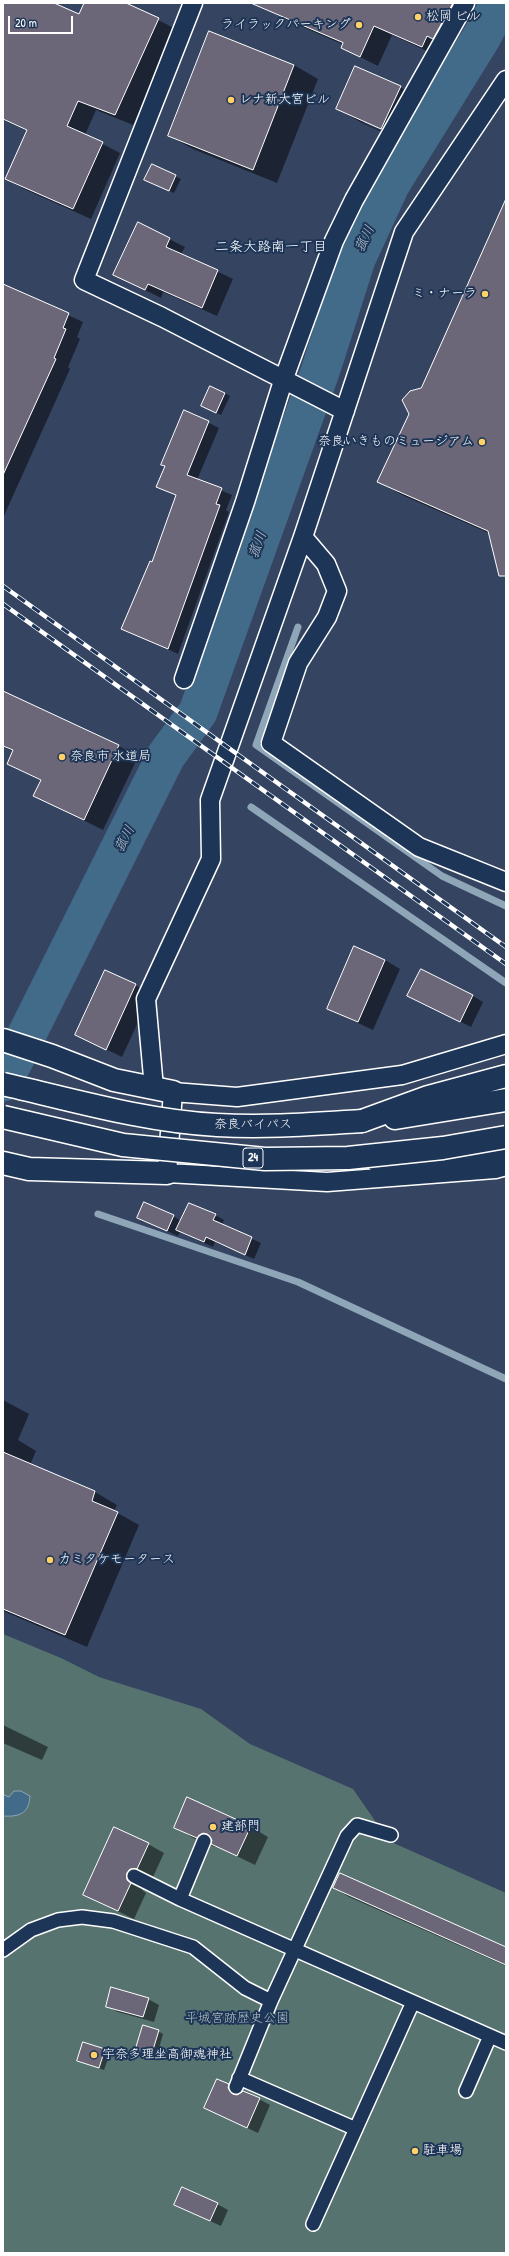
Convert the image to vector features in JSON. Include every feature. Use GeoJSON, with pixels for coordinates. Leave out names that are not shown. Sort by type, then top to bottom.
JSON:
{"type":"FeatureCollection","features":[{"type":"Feature","properties":{"kind":"highway"},"geometry":{"type":"LineString","coordinates":[[3,1040],[52,1056],[114,1080],[163,1090]]}},
{"type":"Feature","properties":{"kind":"highway"},"geometry":{"type":"LineString","coordinates":[[362,1121],[428,1097],[506,1076]]}},
{"type":"Feature","properties":{"kind":"highway","name":"奈良バイパス"},"geometry":{"type":"LineString","coordinates":[[3,1084],[138,1115],[216,1125],[281,1126],[362,1121],[421,1115],[506,1100]]}},
{"type":"Feature","properties":{"kind":"highway","name":"24"},"geometry":{"type":"LineString","coordinates":[[3,1118],[123,1145],[265,1159],[348,1158],[443,1148],[506,1137]]}},
{"type":"Feature","properties":{"kind":"highway"},"geometry":{"type":"LineString","coordinates":[[348,1158],[422,1164],[478,1161],[506,1154]]}},
{"type":"Feature","properties":{"kind":"highway"},"geometry":{"type":"LineString","coordinates":[[4,1164],[43,1170],[167,1173]]}},
{"type":"Feature","properties":{"kind":"street"},"geometry":{"type":"LineString","coordinates":[[193,3],[84,280],[162,317],[283,381],[345,411]]}},
{"type":"Feature","properties":{"kind":"street"},"geometry":{"type":"LineString","coordinates":[[184,679],[245,502],[283,381],[334,241],[354,200],[465,3]]}},
{"type":"Feature","properties":{"kind":"street"},"geometry":{"type":"LineString","coordinates":[[506,80],[404,232],[303,537],[210,800],[211,859],[146,999],[163,1090],[167,1173],[328,1182],[495,1170],[506,1166]]}},
{"type":"Feature","properties":{"kind":"street"},"geometry":{"type":"LineString","coordinates":[[303,537],[326,564],[337,591],[327,617],[298,663],[271,743],[419,847],[506,882]]}},
{"type":"Feature","properties":{"kind":"street"},"geometry":{"type":"LineString","coordinates":[[163,1090],[237,1097],[402,1075],[506,1044]]}},
{"type":"Feature","properties":{"kind":"street"},"geometry":{"type":"LineString","coordinates":[[356,2130],[238,2083],[272,2001],[347,1836],[357,1825],[391,1835]]}},
{"type":"Feature","properties":{"kind":"street"},"geometry":{"type":"LineString","coordinates":[[180,1899],[204,1841]]}},
{"type":"Feature","properties":{"kind":"street"},"geometry":{"type":"LineString","coordinates":[[134,1876],[180,1899],[506,2044]]}},
{"type":"Feature","properties":{"kind":"street"},"geometry":{"type":"LineString","coordinates":[[3,1950],[31,1930],[58,1920],[82,1917],[113,1921],[193,1947],[245,1988],[272,2001]]}},
{"type":"Feature","properties":{"kind":"street"},"geometry":{"type":"LineString","coordinates":[[313,2224],[413,2002]]}},
{"type":"Feature","properties":{"kind":"street"},"geometry":{"type":"LineString","coordinates":[[466,2091],[490,2036]]}},
{"type":"Feature","properties":{"kind":"green space","name":"平城宮跡歴史公園"},"geometry":{"type":"Polygon","coordinates":[[[3,1634],[61,1658],[99,1677],[201,1709],[250,1744],[353,1789],[389,1841],[506,1893],[506,2253],[3,2253],[3,1634]]]}},
{"type":"Feature","properties":{"kind":"water"},"geometry":{"type":"Polygon","coordinates":[[[3,1790],[4,1795],[9,1797],[14,1791],[21,1791],[30,1796],[28,1807],[25,1811],[14,1816],[3,1816],[3,1790]]]}},
{"type":"Feature","properties":{"kind":"building"},"geometry":{"type":"Polygon","coordinates":[[[3,3],[54,3],[79,14],[84,3],[126,3],[159,18],[115,115],[78,101],[67,126],[103,142],[73,209],[5,179],[27,130],[3,119],[3,3]]]}},
{"type":"Feature","properties":{"kind":"building"},"geometry":{"type":"Polygon","coordinates":[[[251,3],[453,3],[433,39],[427,36],[422,47],[374,26],[360,57],[341,48],[343,43],[251,3]]]}},
{"type":"Feature","properties":{"kind":"building","name":"レナ新大宮ビル"},"geometry":{"type":"Polygon","coordinates":[[[209,31],[294,65],[253,170],[168,136],[209,31]]]}},
{"type":"Feature","properties":{"kind":"building"},"geometry":{"type":"Polygon","coordinates":[[[355,66],[401,86],[381,129],[336,109],[355,66]]]}},
{"type":"Feature","properties":{"kind":"building"},"geometry":{"type":"Polygon","coordinates":[[[152,164],[176,175],[169,191],[144,180],[152,164]]]}},
{"type":"Feature","properties":{"kind":"building","name":"ミ・ナーラ"},"geometry":{"type":"Polygon","coordinates":[[[506,199],[506,576],[499,576],[488,531],[377,482],[409,414],[402,400],[410,391],[421,388],[506,199]]]}},
{"type":"Feature","properties":{"kind":"building"},"geometry":{"type":"Polygon","coordinates":[[[138,222],[170,238],[166,247],[218,270],[202,308],[148,284],[145,290],[113,275],[138,222]]]}},
{"type":"Feature","properties":{"kind":"building"},"geometry":{"type":"Polygon","coordinates":[[[3,284],[69,313],[63,328],[66,329],[54,358],[56,359],[3,475],[3,284]]]}},
{"type":"Feature","properties":{"kind":"building"},"geometry":{"type":"Polygon","coordinates":[[[210,386],[225,393],[216,413],[201,406],[210,386]]]}},
{"type":"Feature","properties":{"kind":"building"},"geometry":{"type":"Polygon","coordinates":[[[184,410],[209,421],[187,475],[222,488],[216,504],[220,505],[168,649],[121,629],[150,561],[152,562],[176,495],[156,487],[165,466],[161,465],[184,410]]]}},
{"type":"Feature","properties":{"kind":"building","name":"奈良市 水道局"},"geometry":{"type":"Polygon","coordinates":[[[3,691],[119,745],[84,820],[33,796],[41,780],[7,764],[13,750],[3,746],[3,691]]]}},
{"type":"Feature","properties":{"kind":"building"},"geometry":{"type":"Polygon","coordinates":[[[354,946],[385,960],[358,1022],[327,1009],[354,946]]]}},
{"type":"Feature","properties":{"kind":"building"},"geometry":{"type":"Polygon","coordinates":[[[421,969],[473,995],[460,1022],[407,996],[421,969]]]}},
{"type":"Feature","properties":{"kind":"building"},"geometry":{"type":"Polygon","coordinates":[[[105,970],[136,984],[106,1050],[75,1035],[105,970]]]}},
{"type":"Feature","properties":{"kind":"building"},"geometry":{"type":"Polygon","coordinates":[[[144,1202],[174,1215],[167,1231],[137,1218],[144,1202]]]}},
{"type":"Feature","properties":{"kind":"building"},"geometry":{"type":"Polygon","coordinates":[[[189,1203],[216,1214],[213,1220],[252,1237],[245,1255],[206,1237],[204,1242],[176,1230],[189,1203]]]}},
{"type":"Feature","properties":{"kind":"building","name":"カミタケモータース"},"geometry":{"type":"Polygon","coordinates":[[[3,1452],[95,1491],[92,1501],[118,1512],[65,1635],[3,1609],[3,1452]]]}},
{"type":"Feature","properties":{"kind":"building","name":"建部門"},"geometry":{"type":"Polygon","coordinates":[[[187,1797],[251,1826],[237,1856],[211,1844],[212,1840],[207,1834],[203,1833],[197,1838],[174,1828],[187,1797]]]}},
{"type":"Feature","properties":{"kind":"building"},"geometry":{"type":"Polygon","coordinates":[[[114,1827],[149,1843],[137,1869],[130,1869],[127,1873],[127,1880],[131,1883],[118,1911],[83,1895],[114,1827]]]}},
{"type":"Feature","properties":{"kind":"building"},"geometry":{"type":"Polygon","coordinates":[[[340,1873],[506,1947],[506,1965],[333,1888],[340,1873]]]}},
{"type":"Feature","properties":{"kind":"building"},"geometry":{"type":"Polygon","coordinates":[[[111,1987],[149,1998],[143,2017],[106,2007],[111,1987]]]}},
{"type":"Feature","properties":{"kind":"building"},"geometry":{"type":"Polygon","coordinates":[[[143,2025],[159,2030],[152,2053],[136,2048],[143,2025]]]}},
{"type":"Feature","properties":{"kind":"building"},"geometry":{"type":"Polygon","coordinates":[[[83,2042],[105,2049],[99,2068],[77,2061],[83,2042]]]}},
{"type":"Feature","properties":{"kind":"building"},"geometry":{"type":"Polygon","coordinates":[[[217,2079],[229,2084],[228,2088],[233,2094],[237,2095],[243,2091],[260,2098],[247,2128],[204,2108],[217,2079]]]}},
{"type":"Feature","properties":{"kind":"building"},"geometry":{"type":"Polygon","coordinates":[[[182,2187],[218,2203],[210,2221],[174,2205],[182,2187]]]}},
{"type":"Feature","properties":{"kind":"waterway","name":"菰川"},"geometry":{"type":"LineString","coordinates":[[3,1082],[166,756],[198,712],[321,369],[356,259],[390,185],[481,38],[500,3]]}},
{"type":"Feature","properties":{"kind":"waterway"},"geometry":{"type":"LineString","coordinates":[[298,627],[256,745],[442,876],[506,906]]}},
{"type":"Feature","properties":{"kind":"waterway"},"geometry":{"type":"LineString","coordinates":[[251,807],[506,983]]}},
{"type":"Feature","properties":{"kind":"waterway"},"geometry":{"type":"LineString","coordinates":[[98,1214],[298,1282],[506,1379]]}},
{"type":"Feature","properties":{"kind":"railway"},"geometry":{"type":"LineString","coordinates":[[3,586],[506,947]]}},
{"type":"Feature","properties":{"kind":"railway"},"geometry":{"type":"LineString","coordinates":[[3,604],[506,964]]}},
{"type":"Feature","properties":{"kind":"place","name":"松岡 ビル"},"geometry":{"type":"Point","coordinates":[418,17]}},
{"type":"Feature","properties":{"kind":"place","name":"ライラックパーキング"},"geometry":{"type":"Point","coordinates":[359,25]}},
{"type":"Feature","properties":{"kind":"place","name":"レナ新大宮ビル"},"geometry":{"type":"Point","coordinates":[231,100]}},
{"type":"Feature","properties":{"kind":"place","name":"ミ・ナーラ"},"geometry":{"type":"Point","coordinates":[485,294]}},
{"type":"Feature","properties":{"kind":"place","name":"奈良いきものミュージアム"},"geometry":{"type":"Point","coordinates":[482,442]}},
{"type":"Feature","properties":{"kind":"place","name":"奈良市 水道局"},"geometry":{"type":"Point","coordinates":[62,757]}},
{"type":"Feature","properties":{"kind":"place","name":"カミタケモータース"},"geometry":{"type":"Point","coordinates":[50,1560]}},
{"type":"Feature","properties":{"kind":"place","name":"建部門"},"geometry":{"type":"Point","coordinates":[213,1827]}},
{"type":"Feature","properties":{"kind":"place","name":"宇奈多理坐高御魂神社"},"geometry":{"type":"Point","coordinates":[94,2055]}},
{"type":"Feature","properties":{"kind":"place","name":"駐車場"},"geometry":{"type":"Point","coordinates":[415,2151]}},
{"type":"Feature","properties":{"kind":"district","name":"二条大路南一丁目"},"geometry":{"type":"Point","coordinates":[271,247]}}]}
